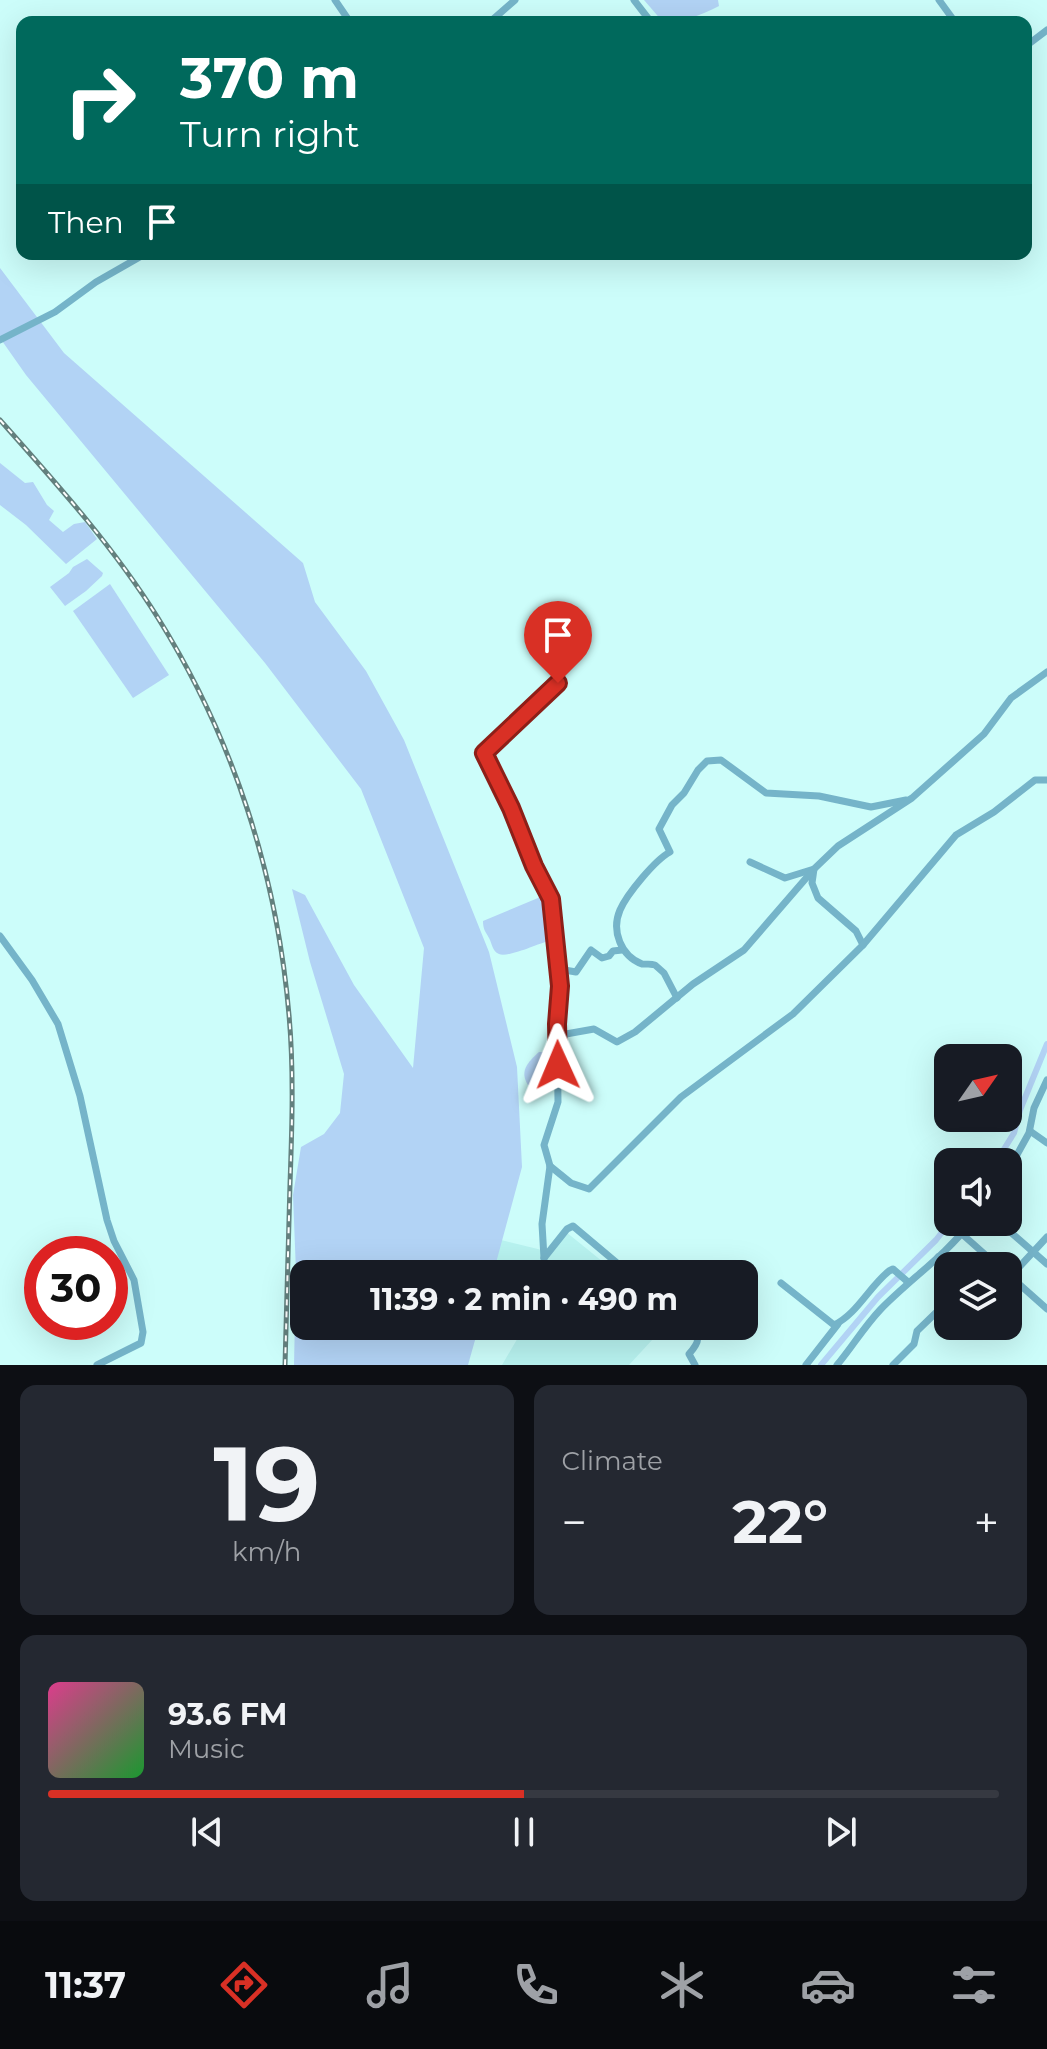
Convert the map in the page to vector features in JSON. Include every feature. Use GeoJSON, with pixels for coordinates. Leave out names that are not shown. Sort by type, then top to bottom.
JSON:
{"type":"FeatureCollection","features":[{"type":"Feature","properties":{"kind":"street"},"geometry":{"type":"LineString","coordinates":[[497,16],[515,0]]}},
{"type":"Feature","properties":{"kind":"street"},"geometry":{"type":"LineString","coordinates":[[634,0],[646,16]]}},
{"type":"Feature","properties":{"kind":"street"},"geometry":{"type":"LineString","coordinates":[[0,340],[55,312],[96,282],[134,260]]}},
{"type":"Feature","properties":{"kind":"street"},"geometry":{"type":"LineString","coordinates":[[558,1044],[566,1034],[594,1029],[617,1042],[635,1032],[693,984],[744,950],[838,846],[912,798],[984,734],[1011,698],[1047,672]]}},
{"type":"Feature","properties":{"kind":"street"},"geometry":{"type":"LineString","coordinates":[[558,683],[484,753],[551,899],[559,969],[558,1102],[544,1145],[550,1166],[542,1224],[544,1258],[567,1229],[573,1226],[613,1260]]}},
{"type":"Feature","properties":{"kind":"street"},"geometry":{"type":"LineString","coordinates":[[677,998],[664,973],[655,965],[642,964],[622,950],[616,931],[619,911],[653,863],[670,852],[659,829],[672,805],[707,761],[721,760],[766,793],[819,796],[871,807],[912,798]]}},
{"type":"Feature","properties":{"kind":"street"},"geometry":{"type":"LineString","coordinates":[[550,1166],[571,1183],[589,1189],[681,1097],[793,1014],[863,945],[956,835],[994,812],[1035,780],[1047,780]]}},
{"type":"Feature","properties":{"kind":"street"},"geometry":{"type":"LineString","coordinates":[[750,862],[785,878],[814,869]]}},
{"type":"Feature","properties":{"kind":"street"},"geometry":{"type":"LineString","coordinates":[[814,869],[812,883],[818,898],[856,931],[863,945]]}},
{"type":"Feature","properties":{"kind":"street"},"geometry":{"type":"LineString","coordinates":[[0,936],[32,980],[58,1024],[80,1096],[107,1220],[134,1280],[143,1332],[141,1343],[97,1365]]}},
{"type":"Feature","properties":{"kind":"street"},"geometry":{"type":"LineString","coordinates":[[559,969],[576,972],[591,950],[602,958],[613,951],[622,950]]}},
{"type":"Feature","properties":{"kind":"street"},"geometry":{"type":"LineString","coordinates":[[1021,1148],[1030,1131],[1034,1108],[1047,1080]]}},
{"type":"Feature","properties":{"kind":"street"},"geometry":{"type":"LineString","coordinates":[[1030,1131],[1047,1143]]}},
{"type":"Feature","properties":{"kind":"street"},"geometry":{"type":"LineString","coordinates":[[943,1252],[960,1236]]}},
{"type":"Feature","properties":{"kind":"street"},"geometry":{"type":"LineString","coordinates":[[964,1236],[982,1252]]}},
{"type":"Feature","properties":{"kind":"street"},"geometry":{"type":"LineString","coordinates":[[1015,1236],[1047,1264]]}},
{"type":"Feature","properties":{"kind":"street"},"geometry":{"type":"LineString","coordinates":[[1022,1264],[1047,1237]]}},
{"type":"Feature","properties":{"kind":"street"},"geometry":{"type":"LineString","coordinates":[[837,1365],[877,1312],[907,1281],[934,1260]]}},
{"type":"Feature","properties":{"kind":"street"},"geometry":{"type":"LineString","coordinates":[[806,1365],[838,1324],[885,1275],[893,1269],[907,1281]]}},
{"type":"Feature","properties":{"kind":"street"},"geometry":{"type":"LineString","coordinates":[[781,1283],[834,1325],[838,1324]]}},
{"type":"Feature","properties":{"kind":"street"},"geometry":{"type":"LineString","coordinates":[[1022,1287],[1047,1309]]}},
{"type":"Feature","properties":{"kind":"street"},"geometry":{"type":"LineString","coordinates":[[893,1365],[914,1344],[917,1331],[934,1315]]}},
{"type":"Feature","properties":{"kind":"street"},"geometry":{"type":"LineString","coordinates":[[695,1365],[689,1354],[698,1340]]}},
{"type":"Feature","properties":{"kind":"shaded area"},"geometry":{"type":"Polygon","coordinates":[[[644,0],[718,0],[719,6],[695,16],[658,16],[644,0]]]}},
{"type":"Feature","properties":{"kind":"shaded area"},"geometry":{"type":"Polygon","coordinates":[[[0,268],[64,353],[303,563],[315,602],[366,671],[404,740],[489,952],[517,1067],[522,1167],[497,1260],[296,1260],[293,1195],[301,1147],[324,1134],[340,1113],[344,1074],[310,962],[292,889],[305,895],[354,985],[413,1068],[424,948],[361,789],[265,663],[26,375],[0,338],[0,268]]]}},
{"type":"Feature","properties":{"kind":"shaded area"},"geometry":{"type":"Polygon","coordinates":[[[0,463],[25,483],[33,482],[54,511],[49,520],[63,532],[74,524],[85,522],[97,539],[66,564],[26,525],[0,505],[0,463]]]}},
{"type":"Feature","properties":{"kind":"shaded area"},"geometry":{"type":"Polygon","coordinates":[[[87,559],[103,573],[102,576],[65,606],[50,587],[87,559]]]}},
{"type":"Feature","properties":{"kind":"shaded area"},"geometry":{"type":"Polygon","coordinates":[[[110,584],[169,675],[133,698],[73,611],[110,584]]]}},
{"type":"Feature","properties":{"kind":"shaded area"},"geometry":{"type":"Polygon","coordinates":[[[540,895],[545,897],[551,913],[548,941],[509,954],[497,953],[484,930],[483,921],[540,895]]]}},
{"type":"Feature","properties":{"kind":"shaded area"},"geometry":{"type":"Polygon","coordinates":[[[539,1052],[546,1052],[552,1057],[553,1070],[546,1085],[536,1087],[528,1085],[524,1075],[528,1063],[539,1052]]]}},
{"type":"Feature","properties":{"kind":"shaded area"},"geometry":{"type":"Polygon","coordinates":[[[566,1232],[601,1260],[493,1260],[501,1240],[546,1251],[566,1232]]]}},
{"type":"Feature","properties":{"kind":"shaded area"},"geometry":{"type":"Polygon","coordinates":[[[295,1340],[475,1340],[468,1365],[294,1365],[295,1340]]]}},
{"type":"Feature","properties":{"kind":"shaded area"},"geometry":{"type":"Polygon","coordinates":[[[517,1340],[652,1340],[629,1365],[502,1365],[517,1340]]]}},
{"type":"Feature","properties":{"kind":"waterway"},"geometry":{"type":"LineString","coordinates":[[1005,1148],[1014,1133],[1047,1044]]}},
{"type":"Feature","properties":{"kind":"waterway"},"geometry":{"type":"LineString","coordinates":[[821,1365],[878,1297],[939,1236]]}},
{"type":"Feature","properties":{"kind":"railway"},"geometry":{"type":"LineString","coordinates":[[0,420],[63,491],[141,591],[185,664],[208,711],[247,809],[274,910],[291,1036],[292,1121],[285,1365]]}},
{"type":"Feature","properties":{"kind":"route"},"geometry":{"type":"LineString","coordinates":[[558,683],[484,753],[551,899],[560,986],[558,1065]]}}]}
